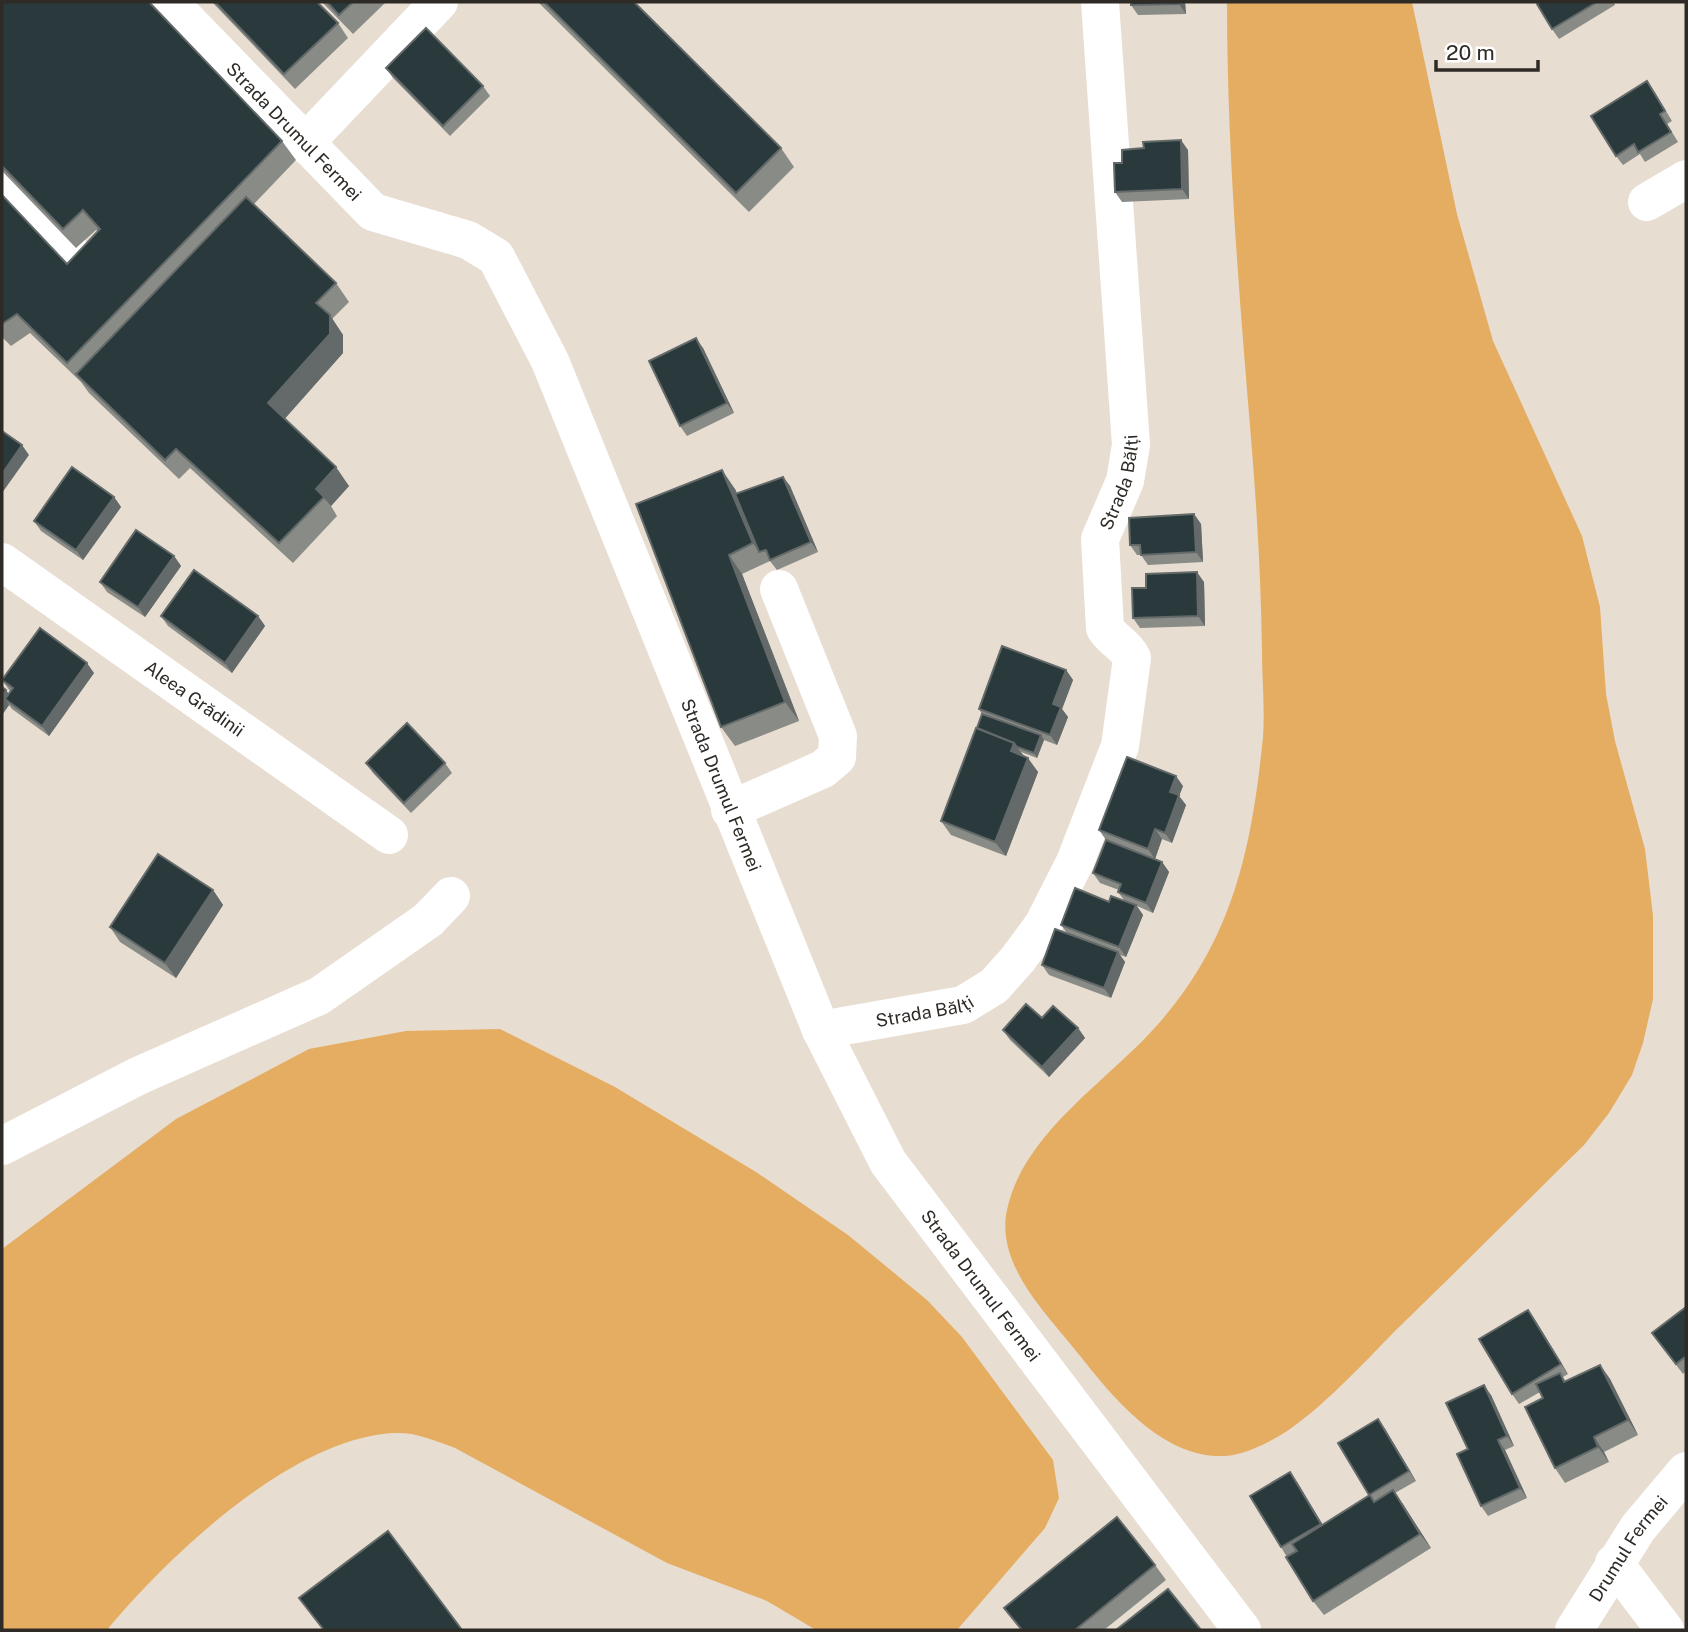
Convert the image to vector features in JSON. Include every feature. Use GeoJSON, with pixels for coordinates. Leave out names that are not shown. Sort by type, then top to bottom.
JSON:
{"type":"FeatureCollection","features":[{"type":"Feature","properties":{"kind":"street","name":"Strada Drumul Fermei"},"geometry":{"type":"LineString","coordinates":[[169,2],[304,144],[373,212],[468,240],[496,257],[550,362],[821,1030],[888,1162],[1242,1630]]}},
{"type":"Feature","properties":{"kind":"street"},"geometry":{"type":"LineString","coordinates":[[304,144],[439,2]]}},
{"type":"Feature","properties":{"kind":"street","name":"Strada Bălți"},"geometry":{"type":"LineString","coordinates":[[821,1030],[963,1005],[994,986],[1018,959],[1048,914],[1076,862],[1119,746],[1132,658],[1126,646],[1111,637],[1105,628],[1100,539],[1125,481],[1131,445],[1100,2]]}},
{"type":"Feature","properties":{"kind":"street"},"geometry":{"type":"LineString","coordinates":[[1647,202],[1686,178]]}},
{"type":"Feature","properties":{"kind":"street"},"geometry":{"type":"LineString","coordinates":[[2,182],[76,258]]}},
{"type":"Feature","properties":{"kind":"street","name":"Aleea Grădinii"},"geometry":{"type":"LineString","coordinates":[[2,562],[389,835]]}},
{"type":"Feature","properties":{"kind":"street"},"geometry":{"type":"LineString","coordinates":[[730,810],[823,769],[836,757],[838,736],[779,589]]}},
{"type":"Feature","properties":{"kind":"street"},"geometry":{"type":"LineString","coordinates":[[2,1146],[138,1076],[319,996],[428,920],[451,896]]}},
{"type":"Feature","properties":{"kind":"street","name":"Drumul Fermei"},"geometry":{"type":"LineString","coordinates":[[1574,1630],[1638,1528],[1686,1471]]}},
{"type":"Feature","properties":{"kind":"street"},"geometry":{"type":"LineString","coordinates":[[1614,1563],[1665,1630]]}},
{"type":"Feature","properties":{"kind":"shaded area"},"geometry":{"type":"Polygon","coordinates":[[[1227,2],[1412,2],[1457,214],[1493,341],[1582,536],[1600,607],[1606,694],[1615,741],[1645,849],[1653,916],[1653,999],[1632,1075],[1609,1113],[1584,1145],[1356,1372],[1312,1412],[1271,1441],[1248,1451],[1225,1456],[1182,1448],[1143,1424],[1125,1408],[1040,1307],[1017,1270],[1005,1231],[1007,1210],[1016,1182],[1031,1156],[1071,1108],[1160,1022],[1206,957],[1235,888],[1253,816],[1264,726],[1261,598],[1234,220],[1227,2]]]}},
{"type":"Feature","properties":{"kind":"shaded area"},"geometry":{"type":"Polygon","coordinates":[[[500,1029],[615,1087],[756,1172],[848,1235],[927,1300],[962,1337],[1053,1460],[1059,1498],[1045,1528],[957,1630],[816,1630],[767,1601],[667,1563],[455,1448],[420,1436],[398,1433],[359,1439],[318,1454],[277,1476],[199,1535],[133,1600],[107,1630],[2,1630],[2,1249],[176,1119],[309,1049],[406,1031],[500,1029]]]}},
{"type":"Feature","properties":{"kind":"building"},"geometry":{"type":"Polygon","coordinates":[[[2,2],[149,2],[282,141],[67,363],[17,314],[2,324],[2,195],[67,264],[100,229],[83,210],[63,229],[2,166],[2,2]]]}},
{"type":"Feature","properties":{"kind":"building"},"geometry":{"type":"Polygon","coordinates":[[[215,2],[317,2],[338,23],[284,74],[215,2]]]}},
{"type":"Feature","properties":{"kind":"building"},"geometry":{"type":"Polygon","coordinates":[[[327,2],[353,2],[339,15],[327,2]]]}},
{"type":"Feature","properties":{"kind":"building"},"geometry":{"type":"Polygon","coordinates":[[[544,2],[634,2],[781,148],[736,193],[544,2]]]}},
{"type":"Feature","properties":{"kind":"building"},"geometry":{"type":"Polygon","coordinates":[[[1131,2],[1179,2],[1179,4],[1131,5],[1131,2]]]}},
{"type":"Feature","properties":{"kind":"building"},"geometry":{"type":"Polygon","coordinates":[[[1597,2],[1552,29],[1537,4],[1597,2]]]}},
{"type":"Feature","properties":{"kind":"building"},"geometry":{"type":"Polygon","coordinates":[[[426,28],[483,86],[443,126],[386,68],[426,28]]]}},
{"type":"Feature","properties":{"kind":"building"},"geometry":{"type":"Polygon","coordinates":[[[1647,81],[1665,111],[1660,114],[1671,132],[1638,152],[1634,144],[1616,156],[1591,116],[1647,81]]]}},
{"type":"Feature","properties":{"kind":"building"},"geometry":{"type":"Polygon","coordinates":[[[1181,140],[1182,189],[1115,192],[1114,163],[1122,163],[1122,150],[1144,148],[1143,142],[1181,140]]]}},
{"type":"Feature","properties":{"kind":"building"},"geometry":{"type":"Polygon","coordinates":[[[246,197],[336,283],[316,303],[330,315],[330,334],[268,403],[336,467],[316,489],[324,497],[279,543],[176,449],[165,460],[76,374],[246,197]]]}},
{"type":"Feature","properties":{"kind":"building"},"geometry":{"type":"Polygon","coordinates":[[[696,338],[727,403],[680,426],[649,361],[696,338]]]}},
{"type":"Feature","properties":{"kind":"building"},"geometry":{"type":"Polygon","coordinates":[[[2,431],[22,445],[2,474],[2,431]]]}},
{"type":"Feature","properties":{"kind":"building"},"geometry":{"type":"Polygon","coordinates":[[[72,467],[114,497],[76,550],[34,521],[72,467]]]}},
{"type":"Feature","properties":{"kind":"building"},"geometry":{"type":"Polygon","coordinates":[[[722,470],[753,543],[729,555],[785,702],[721,727],[636,504],[722,470]]]}},
{"type":"Feature","properties":{"kind":"building"},"geometry":{"type":"Polygon","coordinates":[[[783,477],[811,542],[770,560],[766,550],[759,552],[735,494],[783,477]]]}},
{"type":"Feature","properties":{"kind":"building"},"geometry":{"type":"Polygon","coordinates":[[[1194,514],[1196,552],[1141,555],[1140,545],[1130,545],[1129,518],[1194,514]]]}},
{"type":"Feature","properties":{"kind":"building"},"geometry":{"type":"Polygon","coordinates":[[[136,530],[174,556],[138,607],[100,582],[136,530]]]}},
{"type":"Feature","properties":{"kind":"building"},"geometry":{"type":"Polygon","coordinates":[[[194,570],[258,616],[225,663],[161,616],[194,570]]]}},
{"type":"Feature","properties":{"kind":"building"},"geometry":{"type":"Polygon","coordinates":[[[1197,572],[1198,616],[1133,618],[1132,588],[1146,588],[1146,574],[1197,572]]]}},
{"type":"Feature","properties":{"kind":"building"},"geometry":{"type":"Polygon","coordinates":[[[40,628],[87,663],[42,726],[5,699],[13,688],[2,680],[40,628]]]}},
{"type":"Feature","properties":{"kind":"building"},"geometry":{"type":"Polygon","coordinates":[[[1002,646],[1066,670],[1053,704],[1061,707],[1050,735],[979,709],[1002,646]]]}},
{"type":"Feature","properties":{"kind":"building"},"geometry":{"type":"Polygon","coordinates":[[[982,714],[1041,735],[1034,753],[977,728],[982,714]]]}},
{"type":"Feature","properties":{"kind":"building"},"geometry":{"type":"Polygon","coordinates":[[[407,723],[445,763],[404,803],[366,763],[407,723]]]}},
{"type":"Feature","properties":{"kind":"building"},"geometry":{"type":"Polygon","coordinates":[[[976,728],[1014,743],[1011,751],[1028,758],[995,842],[941,821],[976,728]]]}},
{"type":"Feature","properties":{"kind":"building"},"geometry":{"type":"Polygon","coordinates":[[[1127,757],[1176,776],[1170,792],[1179,795],[1165,833],[1155,829],[1148,849],[1099,830],[1127,757]]]}},
{"type":"Feature","properties":{"kind":"building"},"geometry":{"type":"Polygon","coordinates":[[[1106,840],[1162,862],[1146,903],[1118,892],[1121,884],[1093,873],[1106,840]]]}},
{"type":"Feature","properties":{"kind":"building"},"geometry":{"type":"Polygon","coordinates":[[[158,854],[213,890],[165,963],[110,927],[158,854]]]}},
{"type":"Feature","properties":{"kind":"building"},"geometry":{"type":"Polygon","coordinates":[[[1075,888],[1109,902],[1111,896],[1136,905],[1119,947],[1061,925],[1075,888]]]}},
{"type":"Feature","properties":{"kind":"building"},"geometry":{"type":"Polygon","coordinates":[[[1055,929],[1118,952],[1104,988],[1042,965],[1055,929]]]}},
{"type":"Feature","properties":{"kind":"building"},"geometry":{"type":"Polygon","coordinates":[[[1026,1004],[1042,1018],[1053,1006],[1078,1028],[1042,1067],[1003,1030],[1026,1004]]]}},
{"type":"Feature","properties":{"kind":"building"},"geometry":{"type":"Polygon","coordinates":[[[1686,1307],[1686,1356],[1676,1364],[1652,1333],[1686,1307]]]}},
{"type":"Feature","properties":{"kind":"building"},"geometry":{"type":"Polygon","coordinates":[[[1528,1310],[1561,1364],[1512,1394],[1479,1339],[1528,1310]]]}},
{"type":"Feature","properties":{"kind":"building"},"geometry":{"type":"Polygon","coordinates":[[[1600,1365],[1628,1420],[1594,1437],[1598,1447],[1555,1468],[1525,1407],[1543,1398],[1536,1384],[1560,1373],[1564,1382],[1600,1365]]]}},
{"type":"Feature","properties":{"kind":"building"},"geometry":{"type":"Polygon","coordinates":[[[1484,1385],[1507,1436],[1498,1440],[1520,1488],[1481,1506],[1457,1454],[1468,1449],[1446,1403],[1484,1385]]]}},
{"type":"Feature","properties":{"kind":"building"},"geometry":{"type":"Polygon","coordinates":[[[1378,1419],[1409,1471],[1369,1495],[1338,1443],[1378,1419]]]}},
{"type":"Feature","properties":{"kind":"building"},"geometry":{"type":"Polygon","coordinates":[[[1290,1472],[1321,1524],[1281,1547],[1250,1496],[1290,1472]]]}},
{"type":"Feature","properties":{"kind":"building"},"geometry":{"type":"Polygon","coordinates":[[[1393,1490],[1420,1534],[1313,1601],[1286,1557],[1297,1551],[1292,1544],[1370,1495],[1374,1502],[1393,1490]]]}},
{"type":"Feature","properties":{"kind":"building"},"geometry":{"type":"Polygon","coordinates":[[[1117,1517],[1155,1565],[1075,1630],[1022,1630],[1004,1608],[1117,1517]]]}},
{"type":"Feature","properties":{"kind":"building"},"geometry":{"type":"Polygon","coordinates":[[[388,1531],[462,1630],[324,1630],[299,1598],[388,1531]]]}},
{"type":"Feature","properties":{"kind":"building"},"geometry":{"type":"Polygon","coordinates":[[[1168,1589],[1201,1630],[1116,1630],[1168,1589]]]}}]}
